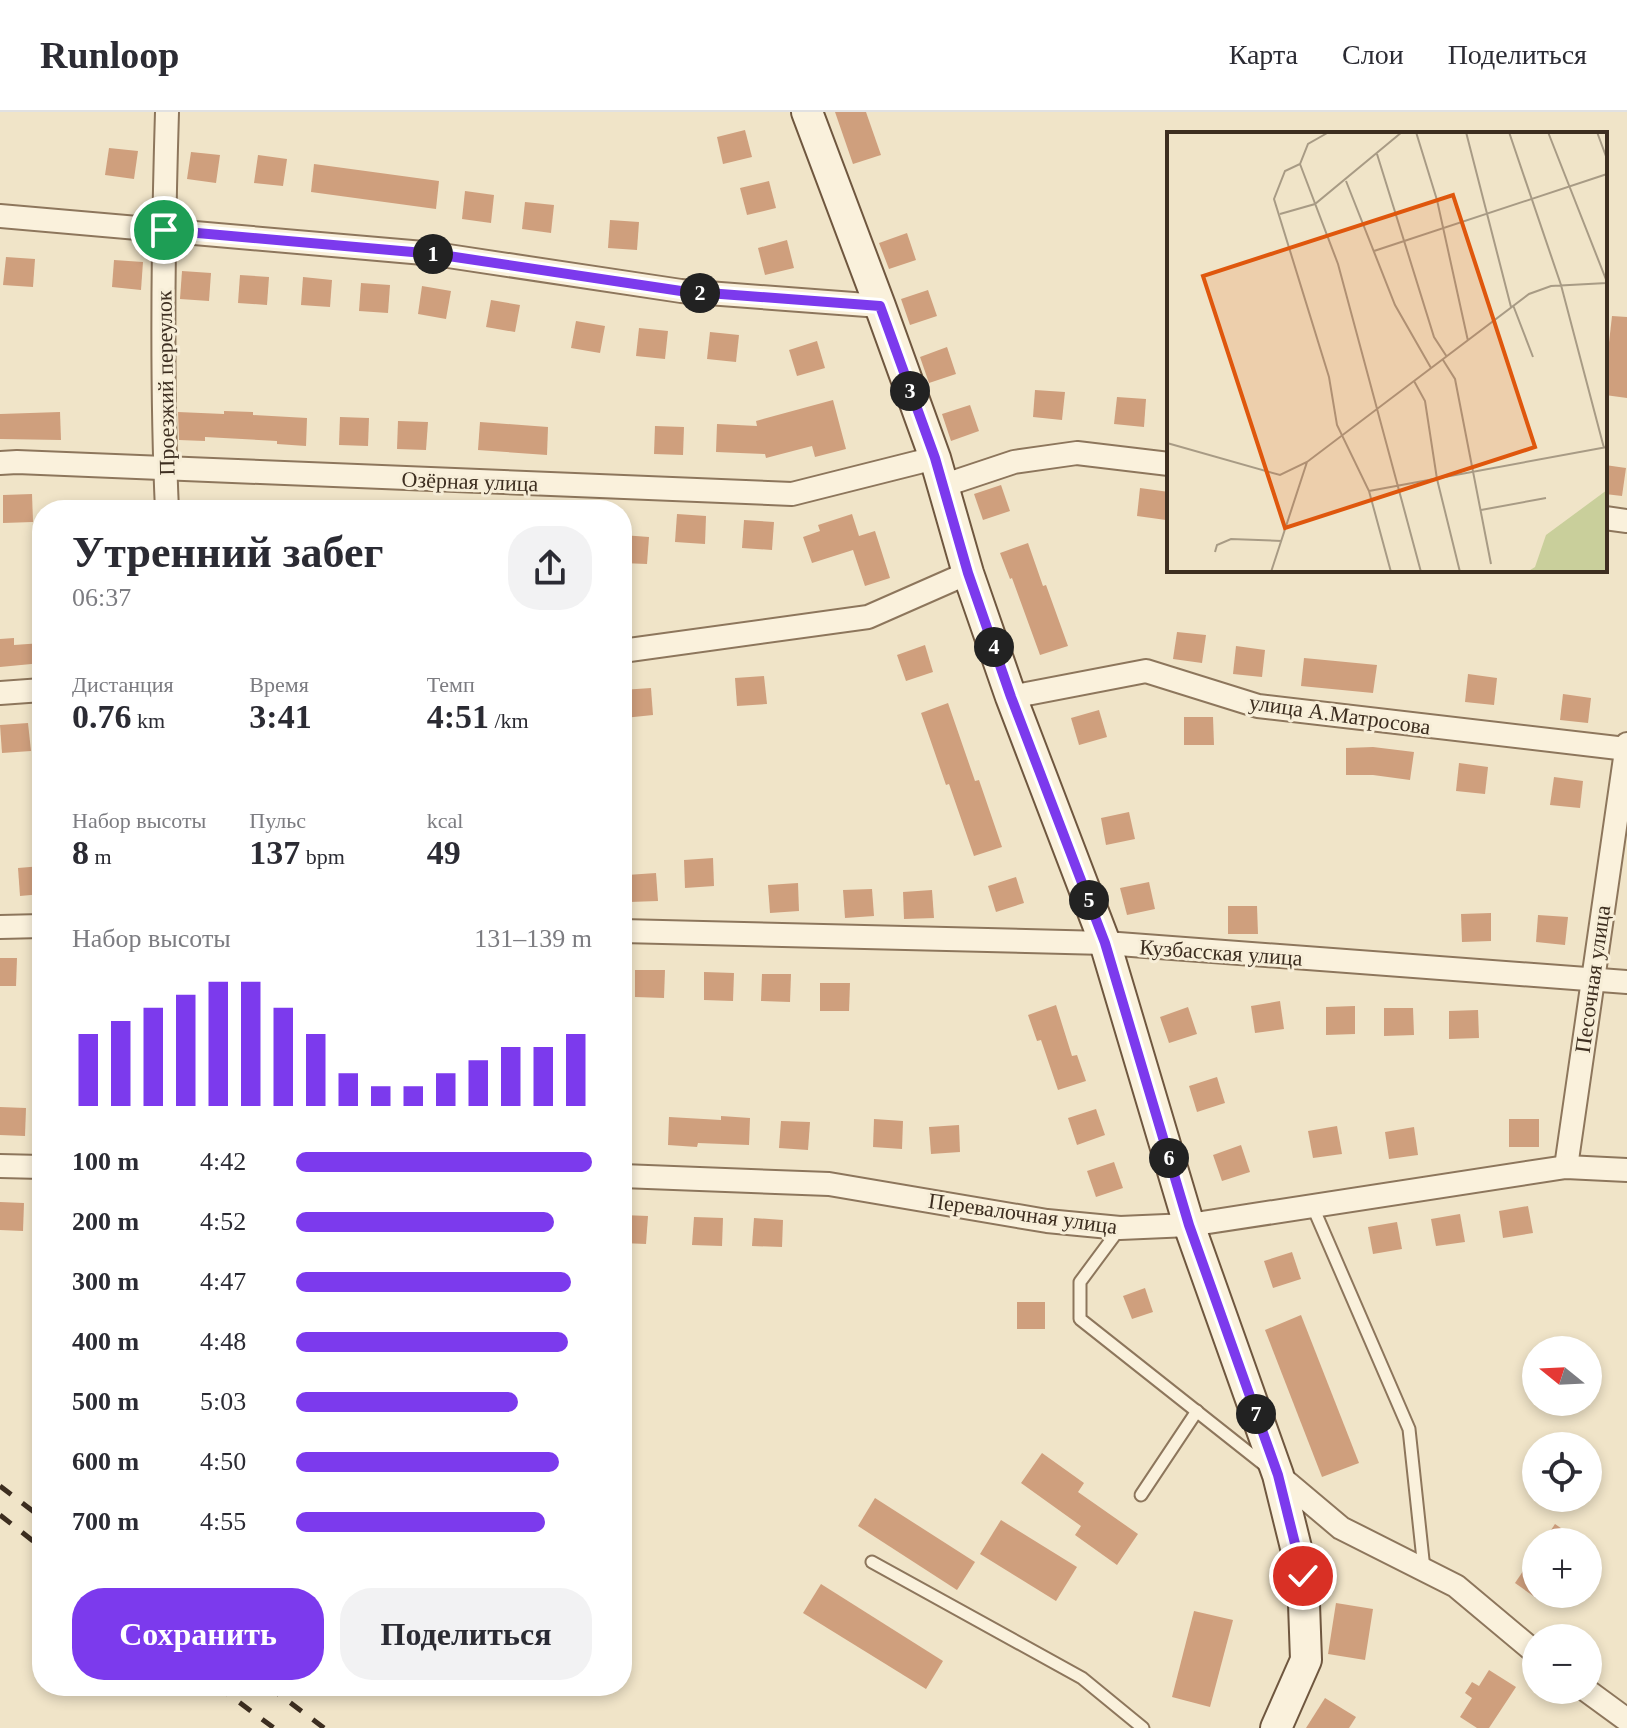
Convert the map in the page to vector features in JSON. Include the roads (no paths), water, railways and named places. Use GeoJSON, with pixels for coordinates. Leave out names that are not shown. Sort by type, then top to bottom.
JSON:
{"type":"FeatureCollection","features":[{"type":"Feature","properties":{"kind":"main road"},"geometry":{"type":"LineString","coordinates":[[807,112],[938,472],[968,573],[1011,697],[1105,943],[1189,1225],[1278,1475],[1303,1576],[1306,1660],[1276,1728]]}},
{"type":"Feature","properties":{"kind":"street","name":"Проезжий переулок"},"geometry":{"type":"LineString","coordinates":[[167,112],[164,230],[167,500]]}},
{"type":"Feature","properties":{"kind":"street"},"geometry":{"type":"LineString","coordinates":[[0,216],[435,254],[681,291],[880,306]]}},
{"type":"Feature","properties":{"kind":"street","name":"Озёрная улица"},"geometry":{"type":"LineString","coordinates":[[0,463],[792,494],[1077,453],[1167,464]]}},
{"type":"Feature","properties":{"kind":"street"},"geometry":{"type":"LineString","coordinates":[[1607,518],[1627,521]]}},
{"type":"Feature","properties":{"kind":"street"},"geometry":{"type":"LineString","coordinates":[[632,650],[868,617],[968,573]]}},
{"type":"Feature","properties":{"kind":"street","name":"улица А.Матросова"},"geometry":{"type":"LineString","coordinates":[[1011,697],[1146,671],[1258,706],[1627,748]]}},
{"type":"Feature","properties":{"kind":"street"},"geometry":{"type":"LineString","coordinates":[[0,693],[32,691]]}},
{"type":"Feature","properties":{"kind":"street","name":"Песочная улица"},"geometry":{"type":"LineString","coordinates":[[1566,1167],[1627,748]]}},
{"type":"Feature","properties":{"kind":"street"},"geometry":{"type":"LineString","coordinates":[[0,927],[32,926]]}},
{"type":"Feature","properties":{"kind":"street","name":"Кузбасская улица"},"geometry":{"type":"LineString","coordinates":[[632,931],[1105,943],[1627,982]]}},
{"type":"Feature","properties":{"kind":"street"},"geometry":{"type":"LineString","coordinates":[[0,1166],[32,1167]]}},
{"type":"Feature","properties":{"kind":"street","name":"Перевалочная улица"},"geometry":{"type":"LineString","coordinates":[[632,1176],[829,1184],[1047,1221],[1120,1228],[1189,1225],[1566,1167],[1627,1170]]}},
{"type":"Feature","properties":{"kind":"street"},"geometry":{"type":"LineString","coordinates":[[1278,1475],[1341,1528],[1456,1586],[1522,1641]]}},
{"type":"Feature","properties":{"kind":"street"},"geometry":{"type":"LineString","coordinates":[[1602,1702],[1627,1720]]}},
{"type":"Feature","properties":{"kind":"lane"},"geometry":{"type":"LineString","coordinates":[[1312,1205],[1409,1429],[1424,1569]]}},
{"type":"Feature","properties":{"kind":"lane"},"geometry":{"type":"LineString","coordinates":[[1120,1228],[1080,1282],[1080,1319],[1278,1475]]}},
{"type":"Feature","properties":{"kind":"lane"},"geometry":{"type":"LineString","coordinates":[[1141,1495],[1197,1411]]}},
{"type":"Feature","properties":{"kind":"lane"},"geometry":{"type":"LineString","coordinates":[[872,1562],[1082,1678],[1143,1728]]}},
{"type":"Feature","properties":{"kind":"railway"},"geometry":{"type":"LineString","coordinates":[[0,1486],[32,1510]]}},
{"type":"Feature","properties":{"kind":"railway"},"geometry":{"type":"LineString","coordinates":[[0,1515],[32,1540]]}},
{"type":"Feature","properties":{"kind":"railway"},"geometry":{"type":"LineString","coordinates":[[231,1696],[274,1728]]}},
{"type":"Feature","properties":{"kind":"railway"},"geometry":{"type":"LineString","coordinates":[[281,1696],[324,1728]]}}]}
